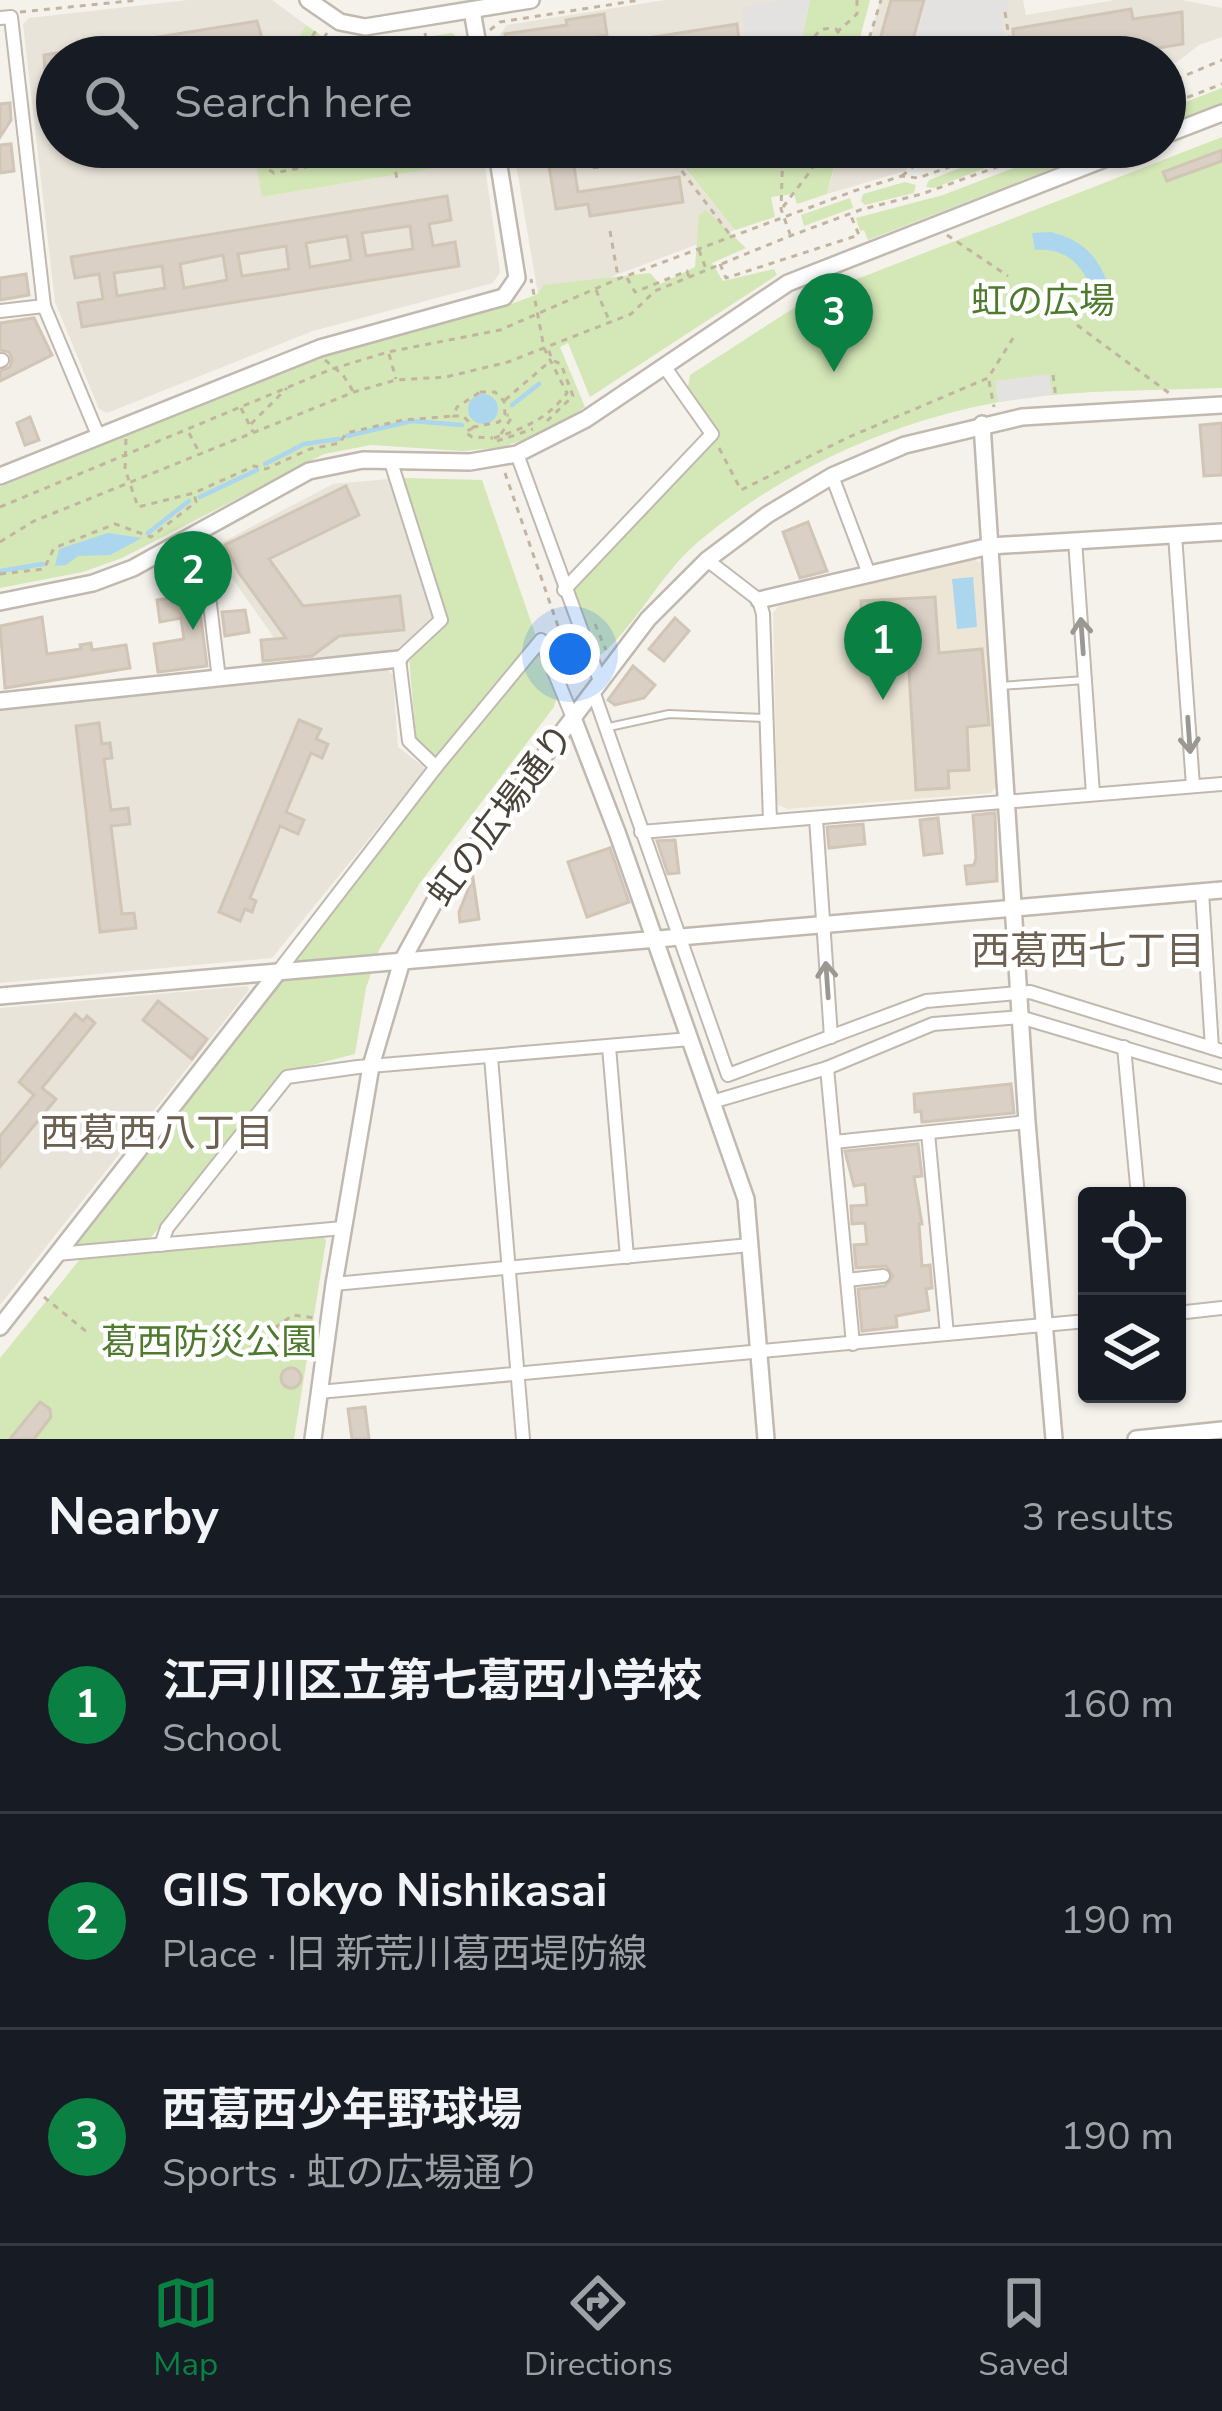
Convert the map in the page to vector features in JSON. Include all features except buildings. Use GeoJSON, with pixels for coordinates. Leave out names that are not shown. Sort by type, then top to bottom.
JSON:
{"type":"FeatureCollection","features":[{"type":"Feature","properties":{"kind":"street"},"geometry":{"type":"LineString","coordinates":[[308,0],[340,22],[365,27],[531,0]]}},
{"type":"Feature","properties":{"kind":"street"},"geometry":{"type":"LineString","coordinates":[[472,10],[481,36]]}},
{"type":"Feature","properties":{"kind":"street"},"geometry":{"type":"LineString","coordinates":[[0,18],[11,17],[44,306],[98,435]]}},
{"type":"Feature","properties":{"kind":"street"},"geometry":{"type":"LineString","coordinates":[[1186,127],[1222,113]]}},
{"type":"Feature","properties":{"kind":"street"},"geometry":{"type":"LineString","coordinates":[[0,476],[320,348],[504,297],[517,278],[500,168]]}},
{"type":"Feature","properties":{"kind":"street"},"geometry":{"type":"LineString","coordinates":[[0,602],[113,576],[309,471],[333,464],[470,462],[517,454],[553,439],[788,283],[1081,168]]}},
{"type":"Feature","properties":{"kind":"street"},"geometry":{"type":"LineString","coordinates":[[0,310],[44,306]]}},
{"type":"Feature","properties":{"kind":"street"},"geometry":{"type":"LineString","coordinates":[[564,590],[712,434],[664,366]]}},
{"type":"Feature","properties":{"kind":"street","name":"虹の広場通り"},"geometry":{"type":"LineString","coordinates":[[313,1439],[371,1066],[402,961],[437,897],[573,718],[593,682],[648,619],[707,560],[767,515],[832,476],[905,445],[982,424],[1062,412],[1222,405]]}},
{"type":"Feature","properties":{"kind":"street"},"geometry":{"type":"LineString","coordinates":[[982,424],[1020,1018],[1054,1439]]}},
{"type":"Feature","properties":{"kind":"street"},"geometry":{"type":"LineString","coordinates":[[517,454],[564,590],[604,728],[728,1076],[926,1001],[1030,992],[1217,1050],[1202,892]]}},
{"type":"Feature","properties":{"kind":"street"},"geometry":{"type":"LineString","coordinates":[[0,700],[400,658],[441,620],[389,460]]}},
{"type":"Feature","properties":{"kind":"street"},"geometry":{"type":"LineString","coordinates":[[832,476],[869,574]]}},
{"type":"Feature","properties":{"kind":"street"},"geometry":{"type":"LineString","coordinates":[[201,530],[219,679]]}},
{"type":"Feature","properties":{"kind":"street"},"geometry":{"type":"LineString","coordinates":[[759,600],[990,546],[1222,532]]}},
{"type":"Feature","properties":{"kind":"street"},"geometry":{"type":"LineString","coordinates":[[1175,535],[1193,786]]}},
{"type":"Feature","properties":{"kind":"street"},"geometry":{"type":"LineString","coordinates":[[1075,540],[1093,794]]}},
{"type":"Feature","properties":{"kind":"street"},"geometry":{"type":"LineString","coordinates":[[707,560],[759,600],[763,614],[770,821]]}},
{"type":"Feature","properties":{"kind":"street"},"geometry":{"type":"LineString","coordinates":[[0,1327],[436,767],[541,640],[746,1199],[766,1439]]}},
{"type":"Feature","properties":{"kind":"street"},"geometry":{"type":"LineString","coordinates":[[400,658],[410,741],[436,767]]}},
{"type":"Feature","properties":{"kind":"street"},"geometry":{"type":"LineString","coordinates":[[641,832],[1222,784]]}},
{"type":"Feature","properties":{"kind":"street"},"geometry":{"type":"LineString","coordinates":[[816,818],[831,1037]]}},
{"type":"Feature","properties":{"kind":"street"},"geometry":{"type":"LineString","coordinates":[[0,996],[1222,890]]}},
{"type":"Feature","properties":{"kind":"street"},"geometry":{"type":"LineString","coordinates":[[712,1102],[827,1068],[933,1024],[1020,1018],[1222,1077]]}},
{"type":"Feature","properties":{"kind":"street"},"geometry":{"type":"LineString","coordinates":[[161,1245],[167,1228],[287,1077],[689,1039]]}},
{"type":"Feature","properties":{"kind":"street"},"geometry":{"type":"LineString","coordinates":[[609,1047],[627,1257]]}},
{"type":"Feature","properties":{"kind":"street"},"geometry":{"type":"LineString","coordinates":[[1124,1047],[1137,1187]]}},
{"type":"Feature","properties":{"kind":"street"},"geometry":{"type":"LineString","coordinates":[[491,1057],[523,1439]]}},
{"type":"Feature","properties":{"kind":"street"},"geometry":{"type":"LineString","coordinates":[[827,1068],[853,1344]]}},
{"type":"Feature","properties":{"kind":"street"},"geometry":{"type":"LineString","coordinates":[[834,1142],[1028,1122]]}},
{"type":"Feature","properties":{"kind":"street"},"geometry":{"type":"LineString","coordinates":[[928,1132],[947,1334]]}},
{"type":"Feature","properties":{"kind":"street"},"geometry":{"type":"LineString","coordinates":[[57,1254],[343,1228]]}},
{"type":"Feature","properties":{"kind":"street"},"geometry":{"type":"LineString","coordinates":[[334,1284],[750,1245]]}},
{"type":"Feature","properties":{"kind":"street"},"geometry":{"type":"LineString","coordinates":[[847,1280],[884,1276]]}},
{"type":"Feature","properties":{"kind":"street"},"geometry":{"type":"LineString","coordinates":[[1186,1312],[1222,1308]]}},
{"type":"Feature","properties":{"kind":"street"},"geometry":{"type":"LineString","coordinates":[[319,1392],[1078,1323]]}},
{"type":"Feature","properties":{"kind":"street"},"geometry":{"type":"LineString","coordinates":[[1136,1439],[1222,1430]]}},
{"type":"Feature","properties":{"kind":"lane"},"geometry":{"type":"LineString","coordinates":[[1000,686],[1085,680]]}},
{"type":"Feature","properties":{"kind":"lane"},"geometry":{"type":"LineString","coordinates":[[604,728],[669,714],[766,718]]}},
{"type":"Feature","properties":{"kind":"path"},"geometry":{"type":"LineString","coordinates":[[18,12],[139,0]]}},
{"type":"Feature","properties":{"kind":"path"},"geometry":{"type":"LineString","coordinates":[[488,36],[500,22],[640,0]]}},
{"type":"Feature","properties":{"kind":"path"},"geometry":{"type":"LineString","coordinates":[[834,36],[857,14],[857,0]]}},
{"type":"Feature","properties":{"kind":"path"},"geometry":{"type":"LineString","coordinates":[[870,36],[881,0]]}},
{"type":"Feature","properties":{"kind":"path"},"geometry":{"type":"LineString","coordinates":[[1005,12],[1009,36]]}},
{"type":"Feature","properties":{"kind":"path"},"geometry":{"type":"LineString","coordinates":[[313,36],[319,27]]}},
{"type":"Feature","properties":{"kind":"path"},"geometry":{"type":"LineString","coordinates":[[815,36],[826,27],[839,32]]}},
{"type":"Feature","properties":{"kind":"path"},"geometry":{"type":"LineString","coordinates":[[839,32],[840,36]]}},
{"type":"Feature","properties":{"kind":"path"},"geometry":{"type":"LineString","coordinates":[[1186,75],[1222,60]]}},
{"type":"Feature","properties":{"kind":"path"},"geometry":{"type":"LineString","coordinates":[[1186,98],[1222,84]]}},
{"type":"Feature","properties":{"kind":"path"},"geometry":{"type":"LineString","coordinates":[[272,168],[274,173],[306,168]]}},
{"type":"Feature","properties":{"kind":"path"},"geometry":{"type":"LineString","coordinates":[[395,168],[397,180]]}},
{"type":"Feature","properties":{"kind":"path"},"geometry":{"type":"LineString","coordinates":[[680,168],[733,238]]}},
{"type":"Feature","properties":{"kind":"path"},"geometry":{"type":"LineString","coordinates":[[783,168],[782,209],[790,236]]}},
{"type":"Feature","properties":{"kind":"path"},"geometry":{"type":"LineString","coordinates":[[782,209],[813,168]]}},
{"type":"Feature","properties":{"kind":"path"},"geometry":{"type":"LineString","coordinates":[[0,508],[332,369],[388,352],[500,330],[618,279],[902,176],[911,168]]}},
{"type":"Feature","properties":{"kind":"path"},"geometry":{"type":"LineString","coordinates":[[902,176],[918,178],[946,168]]}},
{"type":"Feature","properties":{"kind":"path"},"geometry":{"type":"LineString","coordinates":[[0,542],[34,521],[354,392],[396,380],[446,377],[508,362],[631,314],[655,291],[790,236],[994,168]]}},
{"type":"Feature","properties":{"kind":"path"},"geometry":{"type":"LineString","coordinates":[[918,178],[922,194]]}},
{"type":"Feature","properties":{"kind":"path"},"geometry":{"type":"LineString","coordinates":[[720,264],[727,278],[859,236],[850,215]]}},
{"type":"Feature","properties":{"kind":"path"},"geometry":{"type":"LineString","coordinates":[[610,231],[618,279]]}},
{"type":"Feature","properties":{"kind":"path"},"geometry":{"type":"LineString","coordinates":[[946,234],[1008,276]]}},
{"type":"Feature","properties":{"kind":"path"},"geometry":{"type":"LineString","coordinates":[[699,248],[706,270]]}},
{"type":"Feature","properties":{"kind":"path"},"geometry":{"type":"LineString","coordinates":[[495,440],[538,422],[567,393],[549,362],[529,268]]}},
{"type":"Feature","properties":{"kind":"path"},"geometry":{"type":"LineString","coordinates":[[626,276],[634,292],[687,271],[689,278]]}},
{"type":"Feature","properties":{"kind":"path"},"geometry":{"type":"LineString","coordinates":[[596,288],[610,322]]}},
{"type":"Feature","properties":{"kind":"path"},"geometry":{"type":"LineString","coordinates":[[1077,325],[1171,394]]}},
{"type":"Feature","properties":{"kind":"path"},"geometry":{"type":"LineString","coordinates":[[712,434],[741,490],[988,378],[1015,334]]}},
{"type":"Feature","properties":{"kind":"path"},"geometry":{"type":"LineString","coordinates":[[505,414],[490,426],[465,433],[495,440],[538,427],[557,416],[573,396],[561,364],[552,360],[546,347]]}},
{"type":"Feature","properties":{"kind":"path"},"geometry":{"type":"LineString","coordinates":[[388,352],[396,380]]}},
{"type":"Feature","properties":{"kind":"path"},"geometry":{"type":"LineString","coordinates":[[325,360],[344,375],[354,392]]}},
{"type":"Feature","properties":{"kind":"path"},"geometry":{"type":"LineString","coordinates":[[504,401],[549,362]]}},
{"type":"Feature","properties":{"kind":"path"},"geometry":{"type":"LineString","coordinates":[[1053,375],[1057,400]]}},
{"type":"Feature","properties":{"kind":"path"},"geometry":{"type":"LineString","coordinates":[[988,378],[994,408]]}},
{"type":"Feature","properties":{"kind":"path"},"geometry":{"type":"LineString","coordinates":[[251,424],[288,386]]}},
{"type":"Feature","properties":{"kind":"path"},"geometry":{"type":"LineString","coordinates":[[453,416],[457,407],[480,392],[495,392],[504,401],[505,414]]}},
{"type":"Feature","properties":{"kind":"path"},"geometry":{"type":"LineString","coordinates":[[241,407],[255,435]]}},
{"type":"Feature","properties":{"kind":"path"},"geometry":{"type":"LineString","coordinates":[[495,440],[510,424],[512,417],[505,414]]}},
{"type":"Feature","properties":{"kind":"path"},"geometry":{"type":"LineString","coordinates":[[126,436],[125,469],[138,507],[194,494],[254,466],[266,470],[310,449],[340,443],[346,433],[403,420],[453,416],[463,416],[474,427]]}},
{"type":"Feature","properties":{"kind":"path"},"geometry":{"type":"LineString","coordinates":[[490,426],[495,440]]}},
{"type":"Feature","properties":{"kind":"path"},"geometry":{"type":"LineString","coordinates":[[188,431],[199,452]]}},
{"type":"Feature","properties":{"kind":"path"},"geometry":{"type":"LineString","coordinates":[[505,473],[578,684],[593,682]]}},
{"type":"Feature","properties":{"kind":"path"},"geometry":{"type":"LineString","coordinates":[[761,479],[767,490]]}},
{"type":"Feature","properties":{"kind":"path"},"geometry":{"type":"LineString","coordinates":[[0,574],[44,569],[54,548],[115,524],[151,537],[196,502],[194,494]]}},
{"type":"Feature","properties":{"kind":"path"},"geometry":{"type":"LineString","coordinates":[[595,624],[606,652]]}},
{"type":"Feature","properties":{"kind":"path"},"geometry":{"type":"LineString","coordinates":[[42,1296],[88,1334]]}},
{"type":"Feature","properties":{"kind":"path"},"geometry":{"type":"LineString","coordinates":[[265,1335],[292,1316],[317,1318]]}},
{"type":"Feature","properties":{"kind":"shaded area"},"geometry":{"type":"Polygon","coordinates":[[[188,0],[272,0],[306,25],[299,36],[36,36],[36,137],[23,24],[29,18],[188,0]]]}},
{"type":"Feature","properties":{"kind":"shaded area"},"geometry":{"type":"Polygon","coordinates":[[[665,0],[810,0],[802,36],[499,36],[507,25],[665,0]]]}},
{"type":"Feature","properties":{"kind":"shaded area"},"geometry":{"type":"Polygon","coordinates":[[[810,0],[802,36],[746,36],[741,7],[810,0]]]}},
{"type":"Feature","properties":{"kind":"shaded area"},"geometry":{"type":"Polygon","coordinates":[[[880,0],[1023,0],[1026,15],[1115,0],[1182,0],[1222,8],[1222,37],[1186,55],[1186,36],[871,36],[880,0]]]}},
{"type":"Feature","properties":{"kind":"shaded area"},"geometry":{"type":"Polygon","coordinates":[[[927,0],[1008,0],[1010,11],[1000,13],[1004,36],[917,36],[927,0]]]}},
{"type":"Feature","properties":{"kind":"shaded area"},"geometry":{"type":"Polygon","coordinates":[[[40,168],[257,168],[263,197],[436,168],[485,168],[500,272],[493,283],[313,331],[107,413],[99,409],[55,302],[40,168]]]}},
{"type":"Feature","properties":{"kind":"shaded area"},"geometry":{"type":"Polygon","coordinates":[[[517,168],[684,168],[735,230],[553,299],[539,300],[517,168]]]}},
{"type":"Feature","properties":{"kind":"shaded area"},"geometry":{"type":"Polygon","coordinates":[[[834,168],[907,168],[905,171],[827,194],[834,168]]]}},
{"type":"Feature","properties":{"kind":"shaded area"},"geometry":{"type":"Polygon","coordinates":[[[1049,374],[1052,395],[998,402],[995,381],[1049,374]]]}},
{"type":"Feature","properties":{"kind":"shaded area"},"geometry":{"type":"Polygon","coordinates":[[[389,479],[435,618],[397,655],[293,665],[216,555],[217,545],[333,484],[389,479]]]}},
{"type":"Feature","properties":{"kind":"shaded area"},"geometry":{"type":"Polygon","coordinates":[[[974,559],[981,563],[996,787],[991,793],[787,809],[777,804],[773,613],[779,606],[974,559]]]}},
{"type":"Feature","properties":{"kind":"shaded area"},"geometry":{"type":"Polygon","coordinates":[[[388,670],[393,675],[398,747],[424,771],[272,958],[0,983],[0,709],[388,670]]]}},
{"type":"Feature","properties":{"kind":"shaded area"},"geometry":{"type":"Polygon","coordinates":[[[247,986],[249,990],[0,1305],[0,1008],[247,986]]]}},
{"type":"Feature","properties":{"kind":"green space"},"geometry":{"type":"Polygon","coordinates":[[[810,0],[870,0],[860,36],[802,36],[810,0]]]}},
{"type":"Feature","properties":{"kind":"green space"},"geometry":{"type":"Polygon","coordinates":[[[306,25],[322,36],[299,36],[306,25]]]}},
{"type":"Feature","properties":{"kind":"green space"},"geometry":{"type":"Polygon","coordinates":[[[1222,88],[1222,103],[1186,117],[1186,102],[1222,88]]]}},
{"type":"Feature","properties":{"kind":"green space","name":"虹の広場"},"geometry":{"type":"Polygon","coordinates":[[[1222,137],[1222,388],[1022,398],[954,412],[875,437],[764,494],[698,542],[596,659],[565,590],[717,435],[688,387],[690,375],[811,297],[1142,168],[1186,168],[1186,151],[1222,137]]]}},
{"type":"Feature","properties":{"kind":"green space"},"geometry":{"type":"Polygon","coordinates":[[[257,168],[437,168],[262,197],[257,168]]]}},
{"type":"Feature","properties":{"kind":"green space"},"geometry":{"type":"Polygon","coordinates":[[[685,168],[834,168],[827,194],[797,204],[794,194],[771,197],[775,217],[735,230],[685,168]]]}},
{"type":"Feature","properties":{"kind":"green space"},"geometry":{"type":"Polygon","coordinates":[[[960,168],[985,168],[934,188],[926,187],[929,180],[960,168]]]}},
{"type":"Feature","properties":{"kind":"green space"},"geometry":{"type":"Polygon","coordinates":[[[1013,168],[1054,168],[868,240],[864,230],[860,231],[856,218],[943,195],[1013,168]]]}},
{"type":"Feature","properties":{"kind":"green space"},"geometry":{"type":"Polygon","coordinates":[[[905,182],[916,185],[914,193],[865,205],[861,201],[863,194],[905,182]]]}},
{"type":"Feature","properties":{"kind":"green space"},"geometry":{"type":"Polygon","coordinates":[[[850,198],[853,208],[804,226],[801,215],[850,198]]]}},
{"type":"Feature","properties":{"kind":"green space"},"geometry":{"type":"Polygon","coordinates":[[[706,210],[746,248],[712,263],[723,281],[774,269],[777,275],[590,397],[568,343],[560,347],[585,407],[543,434],[502,447],[463,451],[371,445],[324,454],[122,558],[83,572],[0,588],[0,487],[309,359],[506,306],[538,294],[543,285],[650,273],[660,284],[695,267],[699,215],[706,210]]]}},
{"type":"Feature","properties":{"kind":"green space"},"geometry":{"type":"Polygon","coordinates":[[[405,478],[482,480],[557,697],[554,707],[420,883],[379,950],[366,988],[355,1054],[285,1072],[149,1240],[78,1248],[77,1243],[441,762],[416,740],[409,656],[448,619],[402,483],[405,478]]]}},
{"type":"Feature","properties":{"kind":"green space","name":"葛西防災公園"},"geometry":{"type":"Polygon","coordinates":[[[322,1235],[326,1241],[294,1439],[0,1439],[0,1358],[81,1258],[322,1235]]]}},
{"type":"Feature","properties":{"kind":"water"},"geometry":{"type":"Polygon","coordinates":[[[1051,232],[1088,251],[1109,287],[1092,290],[1071,259],[1055,251],[1035,250],[1032,233],[1051,232]]]}},
{"type":"Feature","properties":{"kind":"water"},"geometry":{"type":"Polygon","coordinates":[[[483,394],[494,398],[498,409],[494,420],[483,424],[472,420],[468,409],[472,398],[483,394]]]}},
{"type":"Feature","properties":{"kind":"water"},"geometry":{"type":"Polygon","coordinates":[[[108,533],[142,538],[110,555],[78,556],[55,566],[59,549],[108,533]]]}},
{"type":"Feature","properties":{"kind":"water"},"geometry":{"type":"Polygon","coordinates":[[[973,577],[977,627],[957,629],[952,579],[973,577]]]}},
{"type":"Feature","properties":{"kind":"waterway"},"geometry":{"type":"LineString","coordinates":[[512,405],[539,384]]}},
{"type":"Feature","properties":{"kind":"waterway"},"geometry":{"type":"LineString","coordinates":[[347,436],[412,421],[462,425]]}},
{"type":"Feature","properties":{"kind":"waterway"},"geometry":{"type":"LineString","coordinates":[[265,464],[304,444],[339,439]]}},
{"type":"Feature","properties":{"kind":"waterway"},"geometry":{"type":"LineString","coordinates":[[200,497],[257,470]]}},
{"type":"Feature","properties":{"kind":"waterway"},"geometry":{"type":"LineString","coordinates":[[148,533],[189,501]]}},
{"type":"Feature","properties":{"kind":"waterway"},"geometry":{"type":"LineString","coordinates":[[0,571],[43,564]]}},
{"type":"Feature","properties":{"kind":"place","name":"西葛西少年野球場"},"geometry":{"type":"Point","coordinates":[834,372]}},
{"type":"Feature","properties":{"kind":"place","name":"GIIS Tokyo Nishikasai"},"geometry":{"type":"Point","coordinates":[193,630]}},
{"type":"Feature","properties":{"kind":"place","name":"江戸川区立第七葛西小学校"},"geometry":{"type":"Point","coordinates":[883,700]}},
{"type":"Feature","properties":{"kind":"district","name":"西葛西七丁目"},"geometry":{"type":"Point","coordinates":[1088,951]}},
{"type":"Feature","properties":{"kind":"district","name":"西葛西八丁目"},"geometry":{"type":"Point","coordinates":[157,1133]}}]}
